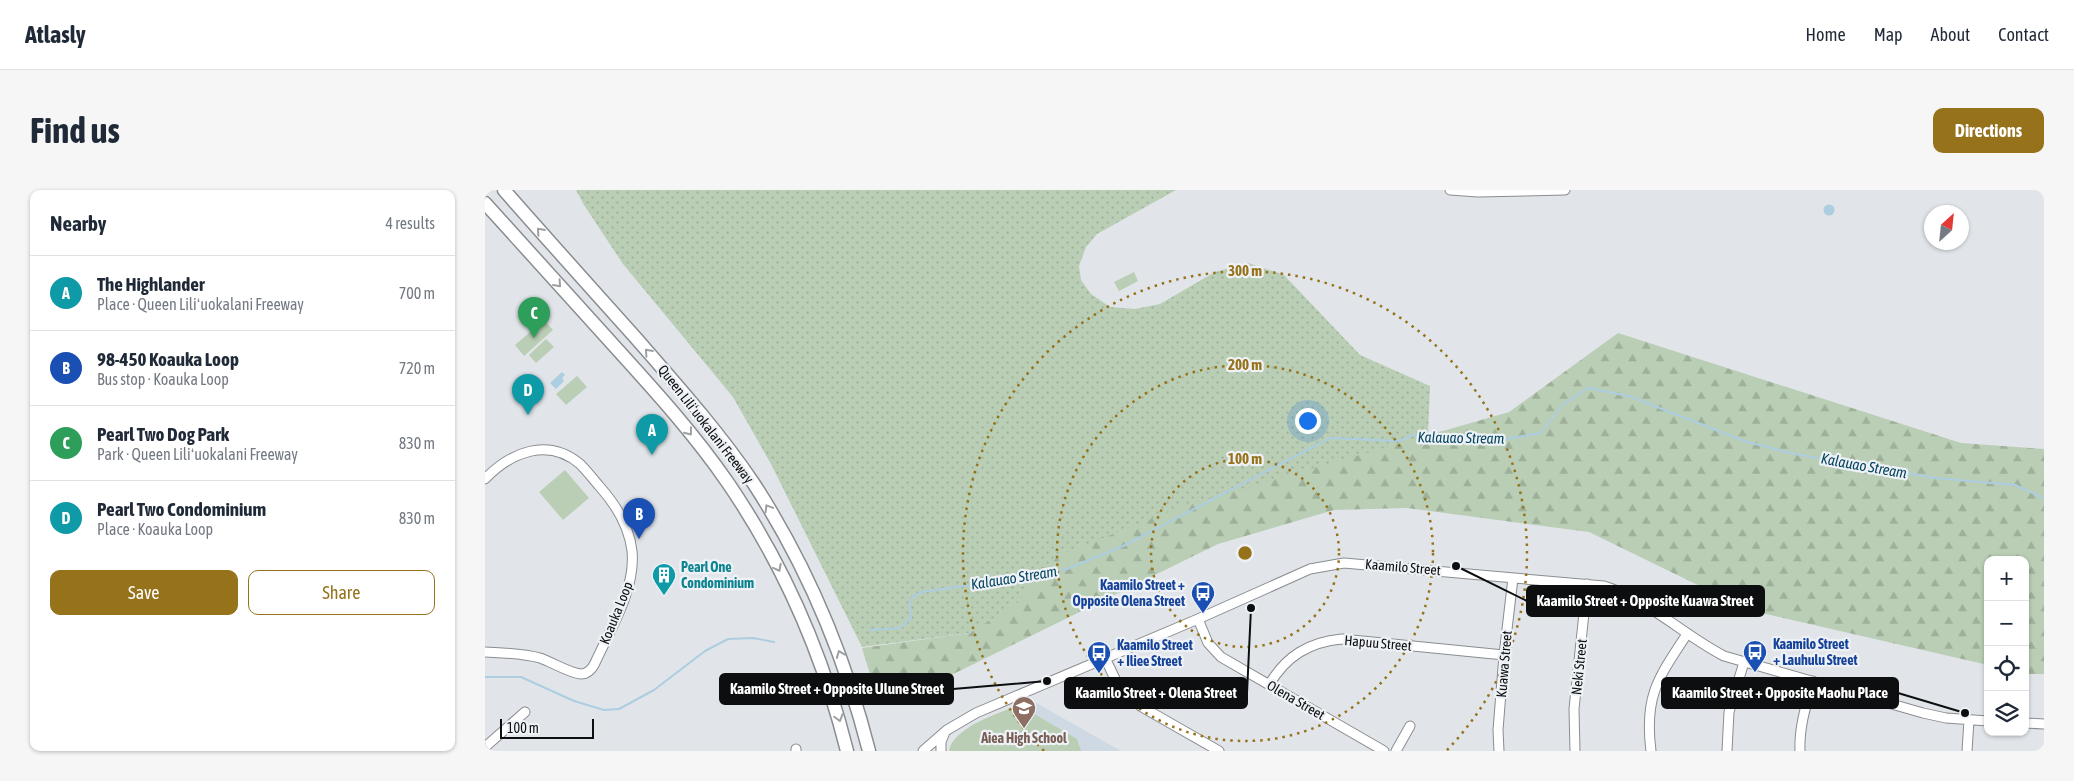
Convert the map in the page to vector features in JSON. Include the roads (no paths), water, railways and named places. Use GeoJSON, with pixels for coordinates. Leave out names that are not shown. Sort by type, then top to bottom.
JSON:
{"type":"FeatureCollection","features":[{"type":"Feature","properties":{"kind":"highway","name":"Queen Liliʻuokalani Freeway"},"geometry":{"type":"LineString","coordinates":[[504,190],[697,409],[754,485],[793,553],[823,612],[847,673],[869,751]]}},
{"type":"Feature","properties":{"kind":"highway","name":"Queen Liliʻuokalani Freeway"},"geometry":{"type":"LineString","coordinates":[[485,203],[687,429],[728,483],[767,546],[807,628],[826,678],[847,751]]}},
{"type":"Feature","properties":{"kind":"street"},"geometry":{"type":"LineString","coordinates":[[1450,190],[1478,192],[1565,190]]}},
{"type":"Feature","properties":{"kind":"street","name":"Koauka Loop"},"geometry":{"type":"LineString","coordinates":[[485,479],[508,459],[524,452],[550,451],[565,455],[579,464],[613,502],[628,534],[632,552],[630,581],[595,663],[588,673],[575,672],[538,658],[485,652]]}},
{"type":"Feature","properties":{"kind":"street","name":"Kaamilo Street"},"geometry":{"type":"LineString","coordinates":[[924,751],[947,730],[976,713],[1198,619],[1310,569],[1326,564],[1344,562],[1605,586],[1631,597],[1712,650],[1744,662],[1923,713],[1984,721]]}},
{"type":"Feature","properties":{"kind":"street","name":"Kuawa Street"},"geometry":{"type":"LineString","coordinates":[[1499,751],[1504,655],[1513,578]]}},
{"type":"Feature","properties":{"kind":"street","name":"Neki Street"},"geometry":{"type":"LineString","coordinates":[[1575,751],[1574,710],[1587,584]]}},
{"type":"Feature","properties":{"kind":"street","name":"Olena Street"},"geometry":{"type":"LineString","coordinates":[[1198,619],[1208,643],[1221,658],[1384,751]]}},
{"type":"Feature","properties":{"kind":"street"},"geometry":{"type":"LineString","coordinates":[[1651,751],[1648,718],[1654,688],[1661,673],[1687,634]]}},
{"type":"Feature","properties":{"kind":"street","name":"Hapuu Street"},"geometry":{"type":"LineString","coordinates":[[1269,685],[1277,672],[1294,655],[1312,645],[1327,641],[1342,640],[1504,655]]}},
{"type":"Feature","properties":{"kind":"street"},"geometry":{"type":"LineString","coordinates":[[1105,658],[1118,685],[1126,695],[1142,707],[1219,751]]}},
{"type":"Feature","properties":{"kind":"street"},"geometry":{"type":"LineString","coordinates":[[1727,751],[1729,712],[1744,662]]}},
{"type":"Feature","properties":{"kind":"street"},"geometry":{"type":"LineString","coordinates":[[1800,751],[1799,735],[1813,682]]}},
{"type":"Feature","properties":{"kind":"street"},"geometry":{"type":"LineString","coordinates":[[485,747],[525,712]]}},
{"type":"Feature","properties":{"kind":"street"},"geometry":{"type":"LineString","coordinates":[[1967,751],[1969,720]]}},
{"type":"Feature","properties":{"kind":"street"},"geometry":{"type":"LineString","coordinates":[[2029,723],[2044,724]]}},
{"type":"Feature","properties":{"kind":"street"},"geometry":{"type":"LineString","coordinates":[[1396,751],[1411,726]]}},
{"type":"Feature","properties":{"kind":"street"},"geometry":{"type":"LineString","coordinates":[[941,751],[941,742],[947,730]]}},
{"type":"Feature","properties":{"kind":"water"},"geometry":{"type":"Polygon","coordinates":[[[1829,204],[1835,210],[1829,216],[1823,210],[1829,204]]]}},
{"type":"Feature","properties":{"kind":"water"},"geometry":{"type":"Polygon","coordinates":[[[562,372],[565,375],[562,378],[564,381],[556,389],[550,383],[562,372]]]}},
{"type":"Feature","properties":{"kind":"waterway","name":"Kalauao Stream"},"geometry":{"type":"LineString","coordinates":[[870,630],[900,628],[911,618],[909,603],[914,596],[922,592],[1057,573],[1123,546],[1330,438],[1399,441],[1414,435],[1494,441],[1541,433],[1562,405],[1588,388],[1629,396],[1744,441],[1795,454],[1935,478],[2015,485],[2044,498]]}},
{"type":"Feature","properties":{"kind":"waterway","name":"Kalauao Stream"},"geometry":{"type":"LineString","coordinates":[[485,677],[521,677],[574,701],[604,710],[619,709],[654,690],[705,651],[728,639],[753,638],[774,642]]}},
{"type":"Feature","properties":{"kind":"place","name":"Pearl Two Dog Park"},"geometry":{"type":"Point","coordinates":[534,338]}},
{"type":"Feature","properties":{"kind":"place","name":"Pearl Two Condominium"},"geometry":{"type":"Point","coordinates":[528,415]}},
{"type":"Feature","properties":{"kind":"place","name":"The Highlander"},"geometry":{"type":"Point","coordinates":[652,455]}},
{"type":"Feature","properties":{"kind":"place","name":"98-450 Koauka Loop"},"geometry":{"type":"Point","coordinates":[639,539]}},
{"type":"Feature","properties":{"kind":"place","name":"Kaamilo Street + Opposite Kuawa Street"},"geometry":{"type":"Point","coordinates":[1456,566]}},
{"type":"Feature","properties":{"kind":"place","name":"Pearl One Condominium"},"geometry":{"type":"Point","coordinates":[664,596]}},
{"type":"Feature","properties":{"kind":"place","name":"Kaamilo Street + Olena Street"},"geometry":{"type":"Point","coordinates":[1251,608]}},
{"type":"Feature","properties":{"kind":"place","name":"Kaamilo Street + Opposite Olena Street"},"geometry":{"type":"Point","coordinates":[1203,614]}},
{"type":"Feature","properties":{"kind":"place","name":"Kaamilo Street + Lauhulu Street"},"geometry":{"type":"Point","coordinates":[1755,673]}},
{"type":"Feature","properties":{"kind":"place","name":"Kaamilo Street + Iliee Street"},"geometry":{"type":"Point","coordinates":[1099,674]}},
{"type":"Feature","properties":{"kind":"place","name":"Kaamilo Street + Opposite Ulune Street"},"geometry":{"type":"Point","coordinates":[1047,681]}},
{"type":"Feature","properties":{"kind":"place","name":"Kaamilo Street + Opposite Maohu Place"},"geometry":{"type":"Point","coordinates":[1965,713]}},
{"type":"Feature","properties":{"kind":"place","name":"Aiea High School"},"geometry":{"type":"Point","coordinates":[1024,729]}}]}
